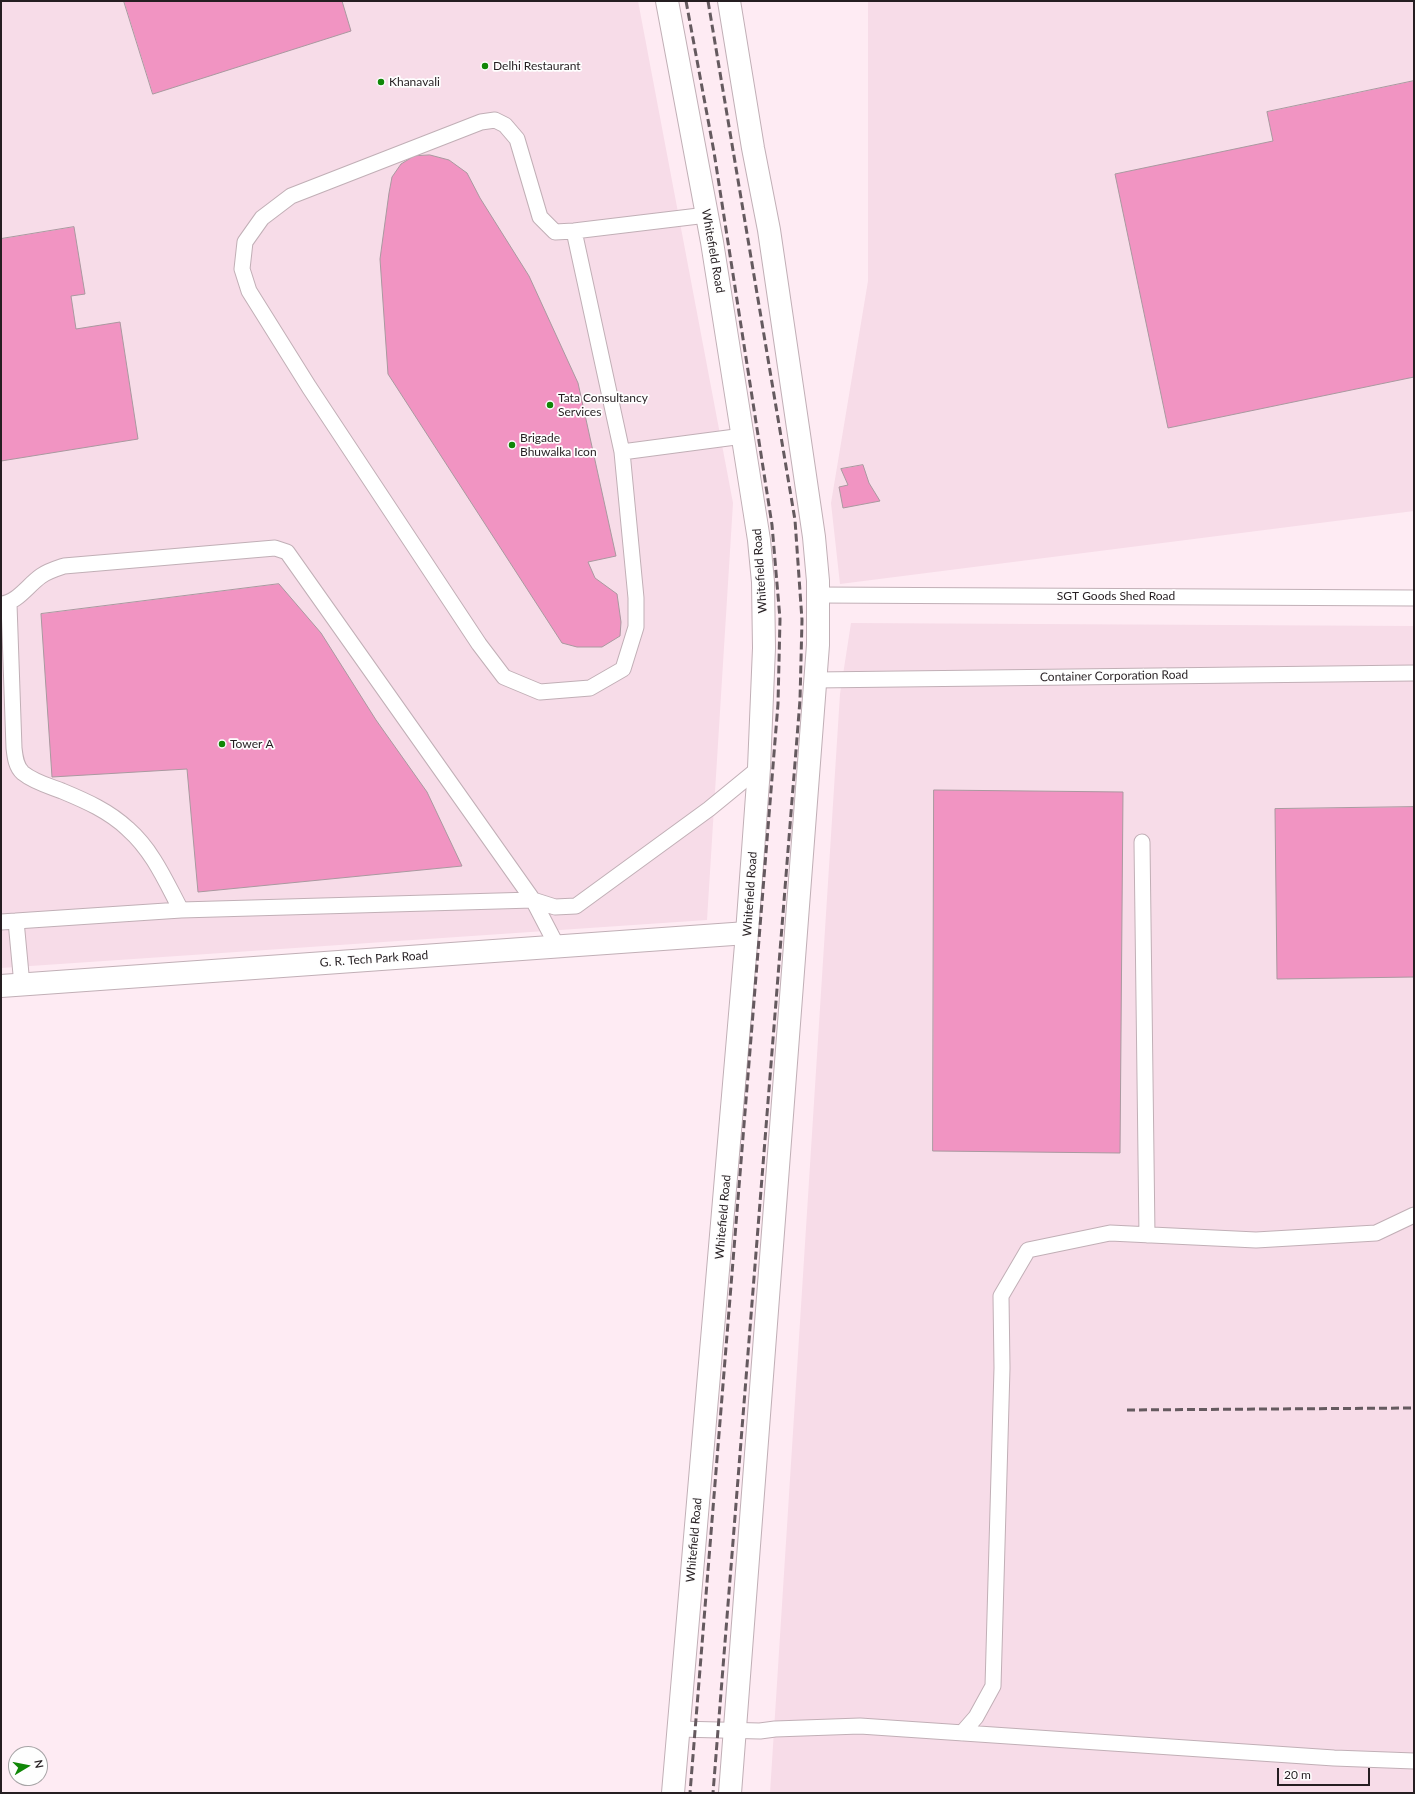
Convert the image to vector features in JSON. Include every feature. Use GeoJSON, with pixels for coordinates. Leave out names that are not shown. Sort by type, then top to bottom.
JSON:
{"type":"FeatureCollection","features":[{"type":"Feature","properties":{"kind":"main road","name":"Whitefield Road"},"geometry":{"type":"LineString","coordinates":[[668,1],[707,215],[759,540],[763,582],[764,648],[759,768],[748,933],[673,1793]]}},
{"type":"Feature","properties":{"kind":"main road"},"geometry":{"type":"LineString","coordinates":[[729,1],[770,238],[814,538],[818,595],[818,645],[730,1793]]}},
{"type":"Feature","properties":{"kind":"main road","name":"G. R. Tech Park Road"},"geometry":{"type":"LineString","coordinates":[[11,986],[748,933]]}},
{"type":"Feature","properties":{"kind":"lane"},"geometry":{"type":"LineString","coordinates":[[574,231],[622,452],[636,598],[636,627],[623,669],[590,688],[540,692],[504,677],[479,644],[309,387],[249,291],[242,268],[245,242],[262,218],[291,196],[481,122],[495,120],[505,126],[517,139],[540,217],[555,232],[707,215]]}},
{"type":"Feature","properties":{"kind":"lane"},"geometry":{"type":"LineString","coordinates":[[622,452],[743,436]]}},
{"type":"Feature","properties":{"kind":"lane"},"geometry":{"type":"LineString","coordinates":[[181,910],[155,862],[141,841],[128,828],[95,804],[32,780],[22,772],[16,762],[5,604],[40,577],[52,570],[64,566],[275,548],[287,552],[533,900],[558,946]]}},
{"type":"Feature","properties":{"kind":"lane","name":"SGT Goods Shed Road"},"geometry":{"type":"LineString","coordinates":[[818,595],[1414,598]]}},
{"type":"Feature","properties":{"kind":"lane","name":"Container Corporation Road"},"geometry":{"type":"LineString","coordinates":[[815,680],[1414,673]]}},
{"type":"Feature","properties":{"kind":"lane"},"geometry":{"type":"LineString","coordinates":[[1,922],[181,910],[533,900],[555,907],[576,906],[709,809],[759,768]]}},
{"type":"Feature","properties":{"kind":"lane"},"geometry":{"type":"LineString","coordinates":[[1142,842],[1148,1235]]}},
{"type":"Feature","properties":{"kind":"lane"},"geometry":{"type":"LineString","coordinates":[[11,986],[16,921]]}},
{"type":"Feature","properties":{"kind":"lane"},"geometry":{"type":"LineString","coordinates":[[962,1733],[976,1716],[993,1686],[1002,1368],[1001,1296],[1028,1250],[1110,1233],[1256,1240],[1376,1233],[1414,1215]]}},
{"type":"Feature","properties":{"kind":"lane"},"geometry":{"type":"LineString","coordinates":[[678,1729],[760,1732],[775,1729],[860,1726],[1334,1758],[1414,1761]]}},
{"type":"Feature","properties":{"kind":"shaded area"},"geometry":{"type":"Polygon","coordinates":[[[1,1],[638,1],[733,503],[707,920],[1,968],[1,1]]]}},
{"type":"Feature","properties":{"kind":"shaded area"},"geometry":{"type":"Polygon","coordinates":[[[868,1],[1414,1],[1414,511],[840,584],[831,503],[868,281],[868,1]]]}},
{"type":"Feature","properties":{"kind":"shaded area"},"geometry":{"type":"Polygon","coordinates":[[[851,623],[1414,626],[1414,1793],[770,1793],[840,694],[851,623]]]}},
{"type":"Feature","properties":{"kind":"building"},"geometry":{"type":"Polygon","coordinates":[[[124,1],[342,1],[351,31],[153,94],[124,1]]]}},
{"type":"Feature","properties":{"kind":"building"},"geometry":{"type":"Polygon","coordinates":[[[1414,81],[1414,377],[1168,428],[1115,174],[1273,141],[1267,112],[1414,81]]]}},
{"type":"Feature","properties":{"kind":"building","name":"Brigade Bhuwalka Icon"},"geometry":{"type":"Polygon","coordinates":[[[430,155],[449,160],[467,173],[480,198],[529,276],[578,383],[616,556],[588,562],[595,578],[617,594],[621,622],[620,636],[602,647],[577,647],[562,643],[388,374],[380,259],[392,177],[401,164],[414,156],[430,155]]]}},
{"type":"Feature","properties":{"kind":"building"},"geometry":{"type":"Polygon","coordinates":[[[74,227],[85,294],[71,296],[76,329],[120,322],[138,439],[1,461],[1,239],[74,227]]]}},
{"type":"Feature","properties":{"kind":"building"},"geometry":{"type":"Polygon","coordinates":[[[863,465],[869,483],[880,501],[843,508],[839,487],[848,485],[841,469],[863,465]]]}},
{"type":"Feature","properties":{"kind":"building","name":"Tower A"},"geometry":{"type":"Polygon","coordinates":[[[279,584],[321,633],[376,720],[427,792],[462,866],[198,892],[187,769],[52,777],[41,614],[279,584]]]}},
{"type":"Feature","properties":{"kind":"building"},"geometry":{"type":"Polygon","coordinates":[[[934,790],[1123,792],[1120,1153],[933,1151],[934,790]]]}},
{"type":"Feature","properties":{"kind":"building"},"geometry":{"type":"Polygon","coordinates":[[[1414,807],[1414,977],[1277,979],[1275,809],[1414,807]]]}},
{"type":"Feature","properties":{"kind":"railway"},"geometry":{"type":"LineString","coordinates":[[686,1],[714,152],[772,525],[780,619],[778,704],[690,1793]]}},
{"type":"Feature","properties":{"kind":"railway"},"geometry":{"type":"LineString","coordinates":[[708,1],[795,520],[802,620],[800,700],[713,1793]]}},
{"type":"Feature","properties":{"kind":"railway"},"geometry":{"type":"LineString","coordinates":[[1127,1410],[1414,1408]]}},
{"type":"Feature","properties":{"kind":"place","name":"Delhi Restaurant"},"geometry":{"type":"Point","coordinates":[485,66]}},
{"type":"Feature","properties":{"kind":"place","name":"Khanavali"},"geometry":{"type":"Point","coordinates":[381,82]}},
{"type":"Feature","properties":{"kind":"place","name":"Tata Consultancy Services"},"geometry":{"type":"Point","coordinates":[550,405]}},
{"type":"Feature","properties":{"kind":"place","name":"Brigade Bhuwalka Icon"},"geometry":{"type":"Point","coordinates":[512,445]}},
{"type":"Feature","properties":{"kind":"place","name":"Tower A"},"geometry":{"type":"Point","coordinates":[222,744]}}]}
